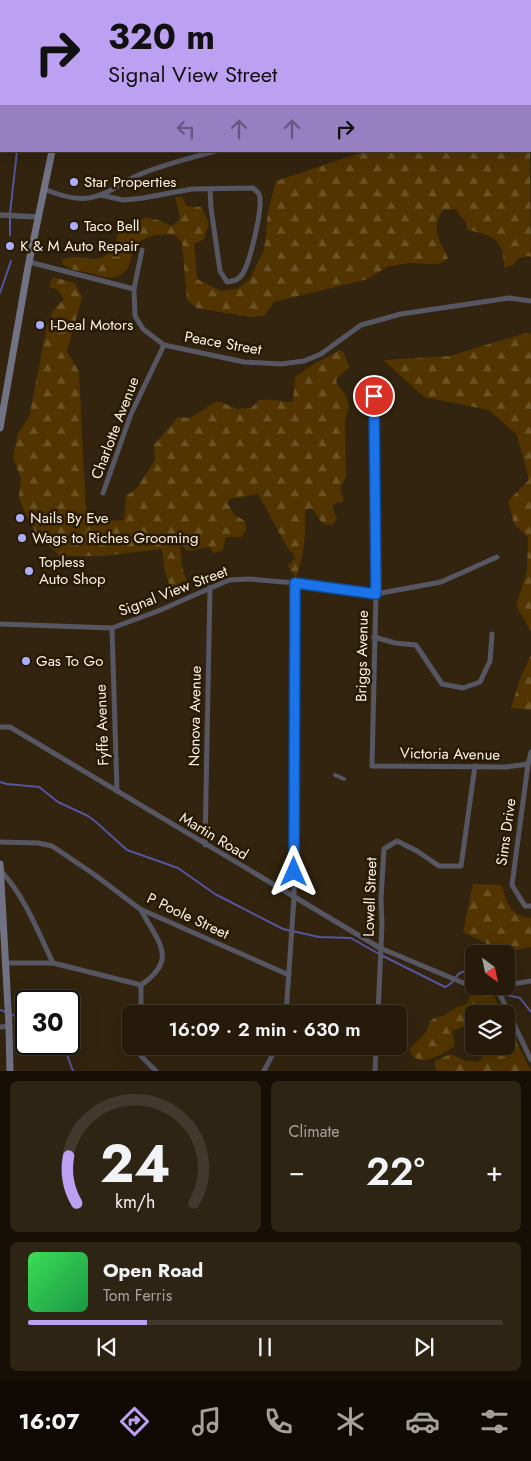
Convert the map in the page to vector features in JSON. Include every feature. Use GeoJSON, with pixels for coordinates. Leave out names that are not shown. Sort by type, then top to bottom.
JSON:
{"type":"FeatureCollection","features":[{"type":"Feature","properties":{"kind":"main road"},"geometry":{"type":"LineString","coordinates":[[0,428],[29,262],[52,152]]}},
{"type":"Feature","properties":{"kind":"main road"},"geometry":{"type":"LineString","coordinates":[[0,868],[10,1071]]}},
{"type":"Feature","properties":{"kind":"street"},"geometry":{"type":"LineString","coordinates":[[44,189],[61,196],[87,198],[100,195],[135,177],[164,166],[212,152]]}},
{"type":"Feature","properties":{"kind":"street"},"geometry":{"type":"LineString","coordinates":[[100,195],[123,200],[192,189],[253,188],[259,194],[260,203],[256,237],[243,274],[237,281],[227,282],[220,271],[210,190]]}},
{"type":"Feature","properties":{"kind":"street"},"geometry":{"type":"LineString","coordinates":[[0,215],[38,217]]}},
{"type":"Feature","properties":{"kind":"street","name":"Peace Street"},"geometry":{"type":"LineString","coordinates":[[142,250],[134,289],[135,316],[143,329],[164,345],[244,362],[281,364],[304,361],[321,354],[361,325],[401,314],[509,298],[531,300]]}},
{"type":"Feature","properties":{"kind":"street"},"geometry":{"type":"LineString","coordinates":[[29,262],[134,289]]}},
{"type":"Feature","properties":{"kind":"street","name":"Charlotte Avenue"},"geometry":{"type":"LineString","coordinates":[[103,493],[131,414],[164,345]]}},
{"type":"Feature","properties":{"kind":"street","name":"Briggs Avenue"},"geometry":{"type":"LineString","coordinates":[[372,766],[376,594],[374,396]]}},
{"type":"Feature","properties":{"kind":"street","name":"Signal View Street"},"geometry":{"type":"LineString","coordinates":[[0,624],[112,628],[158,611],[229,580],[249,579],[295,583],[376,594],[441,582],[497,557]]}},
{"type":"Feature","properties":{"kind":"street"},"geometry":{"type":"LineString","coordinates":[[287,1005],[294,898],[295,583]]}},
{"type":"Feature","properties":{"kind":"street","name":"Nonova Avenue"},"geometry":{"type":"LineString","coordinates":[[205,845],[210,587]]}},
{"type":"Feature","properties":{"kind":"street","name":"Fyffe Avenue"},"geometry":{"type":"LineString","coordinates":[[112,628],[117,791]]}},
{"type":"Feature","properties":{"kind":"street"},"geometry":{"type":"LineString","coordinates":[[374,637],[395,643],[416,645],[442,684],[463,688],[480,682],[490,662],[492,634]]}},
{"type":"Feature","properties":{"kind":"street","name":"Martin Road"},"geometry":{"type":"LineString","coordinates":[[0,727],[10,727],[380,948],[465,984]]}},
{"type":"Feature","properties":{"kind":"street","name":"Sims Drive"},"geometry":{"type":"LineString","coordinates":[[531,752],[512,885],[525,906],[531,906]]}},
{"type":"Feature","properties":{"kind":"street","name":"Victoria Avenue"},"geometry":{"type":"LineString","coordinates":[[372,766],[506,767],[528,764]]}},
{"type":"Feature","properties":{"kind":"street","name":"Lowell Street"},"geometry":{"type":"LineString","coordinates":[[378,1005],[384,849],[397,841],[417,851],[439,866],[461,866],[475,766]]}},
{"type":"Feature","properties":{"kind":"street"},"geometry":{"type":"LineString","coordinates":[[335,775],[344,779]]}},
{"type":"Feature","properties":{"kind":"street","name":"P Poole Street"},"geometry":{"type":"LineString","coordinates":[[0,842],[38,843],[52,846],[140,909],[289,976]]}},
{"type":"Feature","properties":{"kind":"street"},"geometry":{"type":"LineString","coordinates":[[0,868],[23,901],[53,964]]}},
{"type":"Feature","properties":{"kind":"street"},"geometry":{"type":"LineString","coordinates":[[140,909],[163,955],[161,966],[153,977],[141,986]]}},
{"type":"Feature","properties":{"kind":"street"},"geometry":{"type":"LineString","coordinates":[[5,963],[53,964],[141,986]]}},
{"type":"Feature","properties":{"kind":"street"},"geometry":{"type":"LineString","coordinates":[[515,984],[531,981]]}},
{"type":"Feature","properties":{"kind":"street"},"geometry":{"type":"LineString","coordinates":[[141,986],[141,1005]]}},
{"type":"Feature","properties":{"kind":"street"},"geometry":{"type":"LineString","coordinates":[[500,995],[531,1060]]}},
{"type":"Feature","properties":{"kind":"street"},"geometry":{"type":"LineString","coordinates":[[0,1026],[9,1026]]}},
{"type":"Feature","properties":{"kind":"street"},"geometry":{"type":"LineString","coordinates":[[141,1055],[156,1071]]}},
{"type":"Feature","properties":{"kind":"street"},"geometry":{"type":"LineString","coordinates":[[264,1071],[272,1055]]}},
{"type":"Feature","properties":{"kind":"street"},"geometry":{"type":"LineString","coordinates":[[375,1071],[376,1055]]}},
{"type":"Feature","properties":{"kind":"green space"},"geometry":{"type":"Polygon","coordinates":[[[363,152],[530,152],[531,257],[518,258],[513,265],[504,268],[502,251],[495,240],[484,234],[467,230],[466,222],[455,209],[443,210],[437,223],[438,235],[448,259],[439,264],[408,263],[387,267],[368,279],[274,302],[264,316],[250,317],[197,308],[187,300],[182,243],[173,235],[156,235],[140,241],[126,270],[114,277],[105,277],[74,270],[65,266],[61,261],[74,257],[97,259],[103,257],[112,250],[124,222],[135,224],[145,217],[171,226],[179,221],[175,197],[182,197],[187,206],[201,207],[209,223],[204,239],[194,244],[197,279],[222,291],[237,289],[249,280],[264,250],[268,212],[276,181],[363,152]]]}},
{"type":"Feature","properties":{"kind":"green space"},"geometry":{"type":"Polygon","coordinates":[[[53,277],[75,283],[82,297],[67,351],[79,372],[86,513],[107,521],[124,520],[126,496],[137,488],[155,460],[154,445],[178,417],[190,418],[217,401],[238,409],[251,408],[259,400],[268,399],[293,402],[295,377],[340,350],[344,353],[349,367],[337,378],[336,382],[346,396],[349,406],[345,421],[346,477],[340,488],[344,500],[332,506],[337,519],[332,525],[322,523],[310,508],[305,511],[304,545],[296,578],[288,566],[295,558],[258,494],[230,499],[227,503],[235,515],[245,521],[246,531],[241,537],[226,537],[223,550],[214,553],[209,547],[188,551],[180,544],[182,567],[188,584],[183,590],[177,592],[172,592],[165,572],[162,549],[103,556],[60,556],[37,535],[23,509],[19,497],[21,479],[13,457],[18,433],[29,417],[47,326],[53,310],[64,299],[58,290],[49,287],[53,277]]]}},
{"type":"Feature","properties":{"kind":"green space"},"geometry":{"type":"Polygon","coordinates":[[[525,333],[531,334],[531,631],[516,605],[527,571],[528,537],[514,524],[508,501],[529,480],[517,435],[489,410],[424,397],[383,360],[450,356],[525,333]]]}},
{"type":"Feature","properties":{"kind":"green space"},"geometry":{"type":"Polygon","coordinates":[[[531,655],[531,710],[511,708],[520,679],[531,655]]]}},
{"type":"Feature","properties":{"kind":"green space"},"geometry":{"type":"Polygon","coordinates":[[[473,884],[502,885],[505,897],[514,912],[531,918],[531,947],[515,951],[515,945],[489,945],[463,932],[473,884]]]}},
{"type":"Feature","properties":{"kind":"green space"},"geometry":{"type":"Polygon","coordinates":[[[470,995],[490,995],[494,996],[498,1005],[465,1005],[465,1028],[452,1031],[455,1046],[430,1059],[418,1059],[413,1056],[409,1050],[427,1031],[430,1021],[467,1004],[470,995]]]}},
{"type":"Feature","properties":{"kind":"green space"},"geometry":{"type":"Polygon","coordinates":[[[515,1039],[531,1071],[437,1071],[435,1067],[435,1061],[451,1054],[463,1060],[477,1062],[483,1057],[483,1055],[515,1055],[515,1039]]]}},
{"type":"Feature","properties":{"kind":"waterway"},"geometry":{"type":"LineString","coordinates":[[10,213],[17,152]]}},
{"type":"Feature","properties":{"kind":"waterway"},"geometry":{"type":"LineString","coordinates":[[10,218],[10,235]]}},
{"type":"Feature","properties":{"kind":"waterway"},"geometry":{"type":"LineString","coordinates":[[0,293],[11,261]]}},
{"type":"Feature","properties":{"kind":"waterway"},"geometry":{"type":"LineString","coordinates":[[0,782],[39,787],[58,802],[88,816],[127,850],[178,868],[215,894],[283,929],[319,937],[351,938],[379,954]]}},
{"type":"Feature","properties":{"kind":"waterway"},"geometry":{"type":"LineString","coordinates":[[383,956],[445,987],[450,985],[459,974],[465,972]]}},
{"type":"Feature","properties":{"kind":"waterway"},"geometry":{"type":"LineString","coordinates":[[507,995],[520,998],[531,1012]]}},
{"type":"Feature","properties":{"kind":"waterway"},"geometry":{"type":"LineString","coordinates":[[0,1010],[6,1012]]}},
{"type":"Feature","properties":{"kind":"waterway"},"geometry":{"type":"LineString","coordinates":[[10,1014],[15,1016]]}},
{"type":"Feature","properties":{"kind":"waterway"},"geometry":{"type":"LineString","coordinates":[[67,1055],[73,1071]]}},
{"type":"Feature","properties":{"kind":"place","name":"Star Properties"},"geometry":{"type":"Point","coordinates":[74,182]}},
{"type":"Feature","properties":{"kind":"place","name":"Taco Bell"},"geometry":{"type":"Point","coordinates":[74,226]}},
{"type":"Feature","properties":{"kind":"place","name":"K & M Auto Repair"},"geometry":{"type":"Point","coordinates":[10,246]}},
{"type":"Feature","properties":{"kind":"place","name":"I-Deal Motors"},"geometry":{"type":"Point","coordinates":[40,325]}},
{"type":"Feature","properties":{"kind":"place","name":"Nails By Eve"},"geometry":{"type":"Point","coordinates":[20,518]}},
{"type":"Feature","properties":{"kind":"place","name":"Wags to Riches Grooming"},"geometry":{"type":"Point","coordinates":[22,538]}},
{"type":"Feature","properties":{"kind":"place","name":"Topless Auto Shop"},"geometry":{"type":"Point","coordinates":[29,571]}},
{"type":"Feature","properties":{"kind":"place","name":"Gas To Go"},"geometry":{"type":"Point","coordinates":[26,661]}},
{"type":"Feature","properties":{"kind":"route"},"geometry":{"type":"LineString","coordinates":[[294,872],[295,583],[376,594],[374,396]]}}]}
